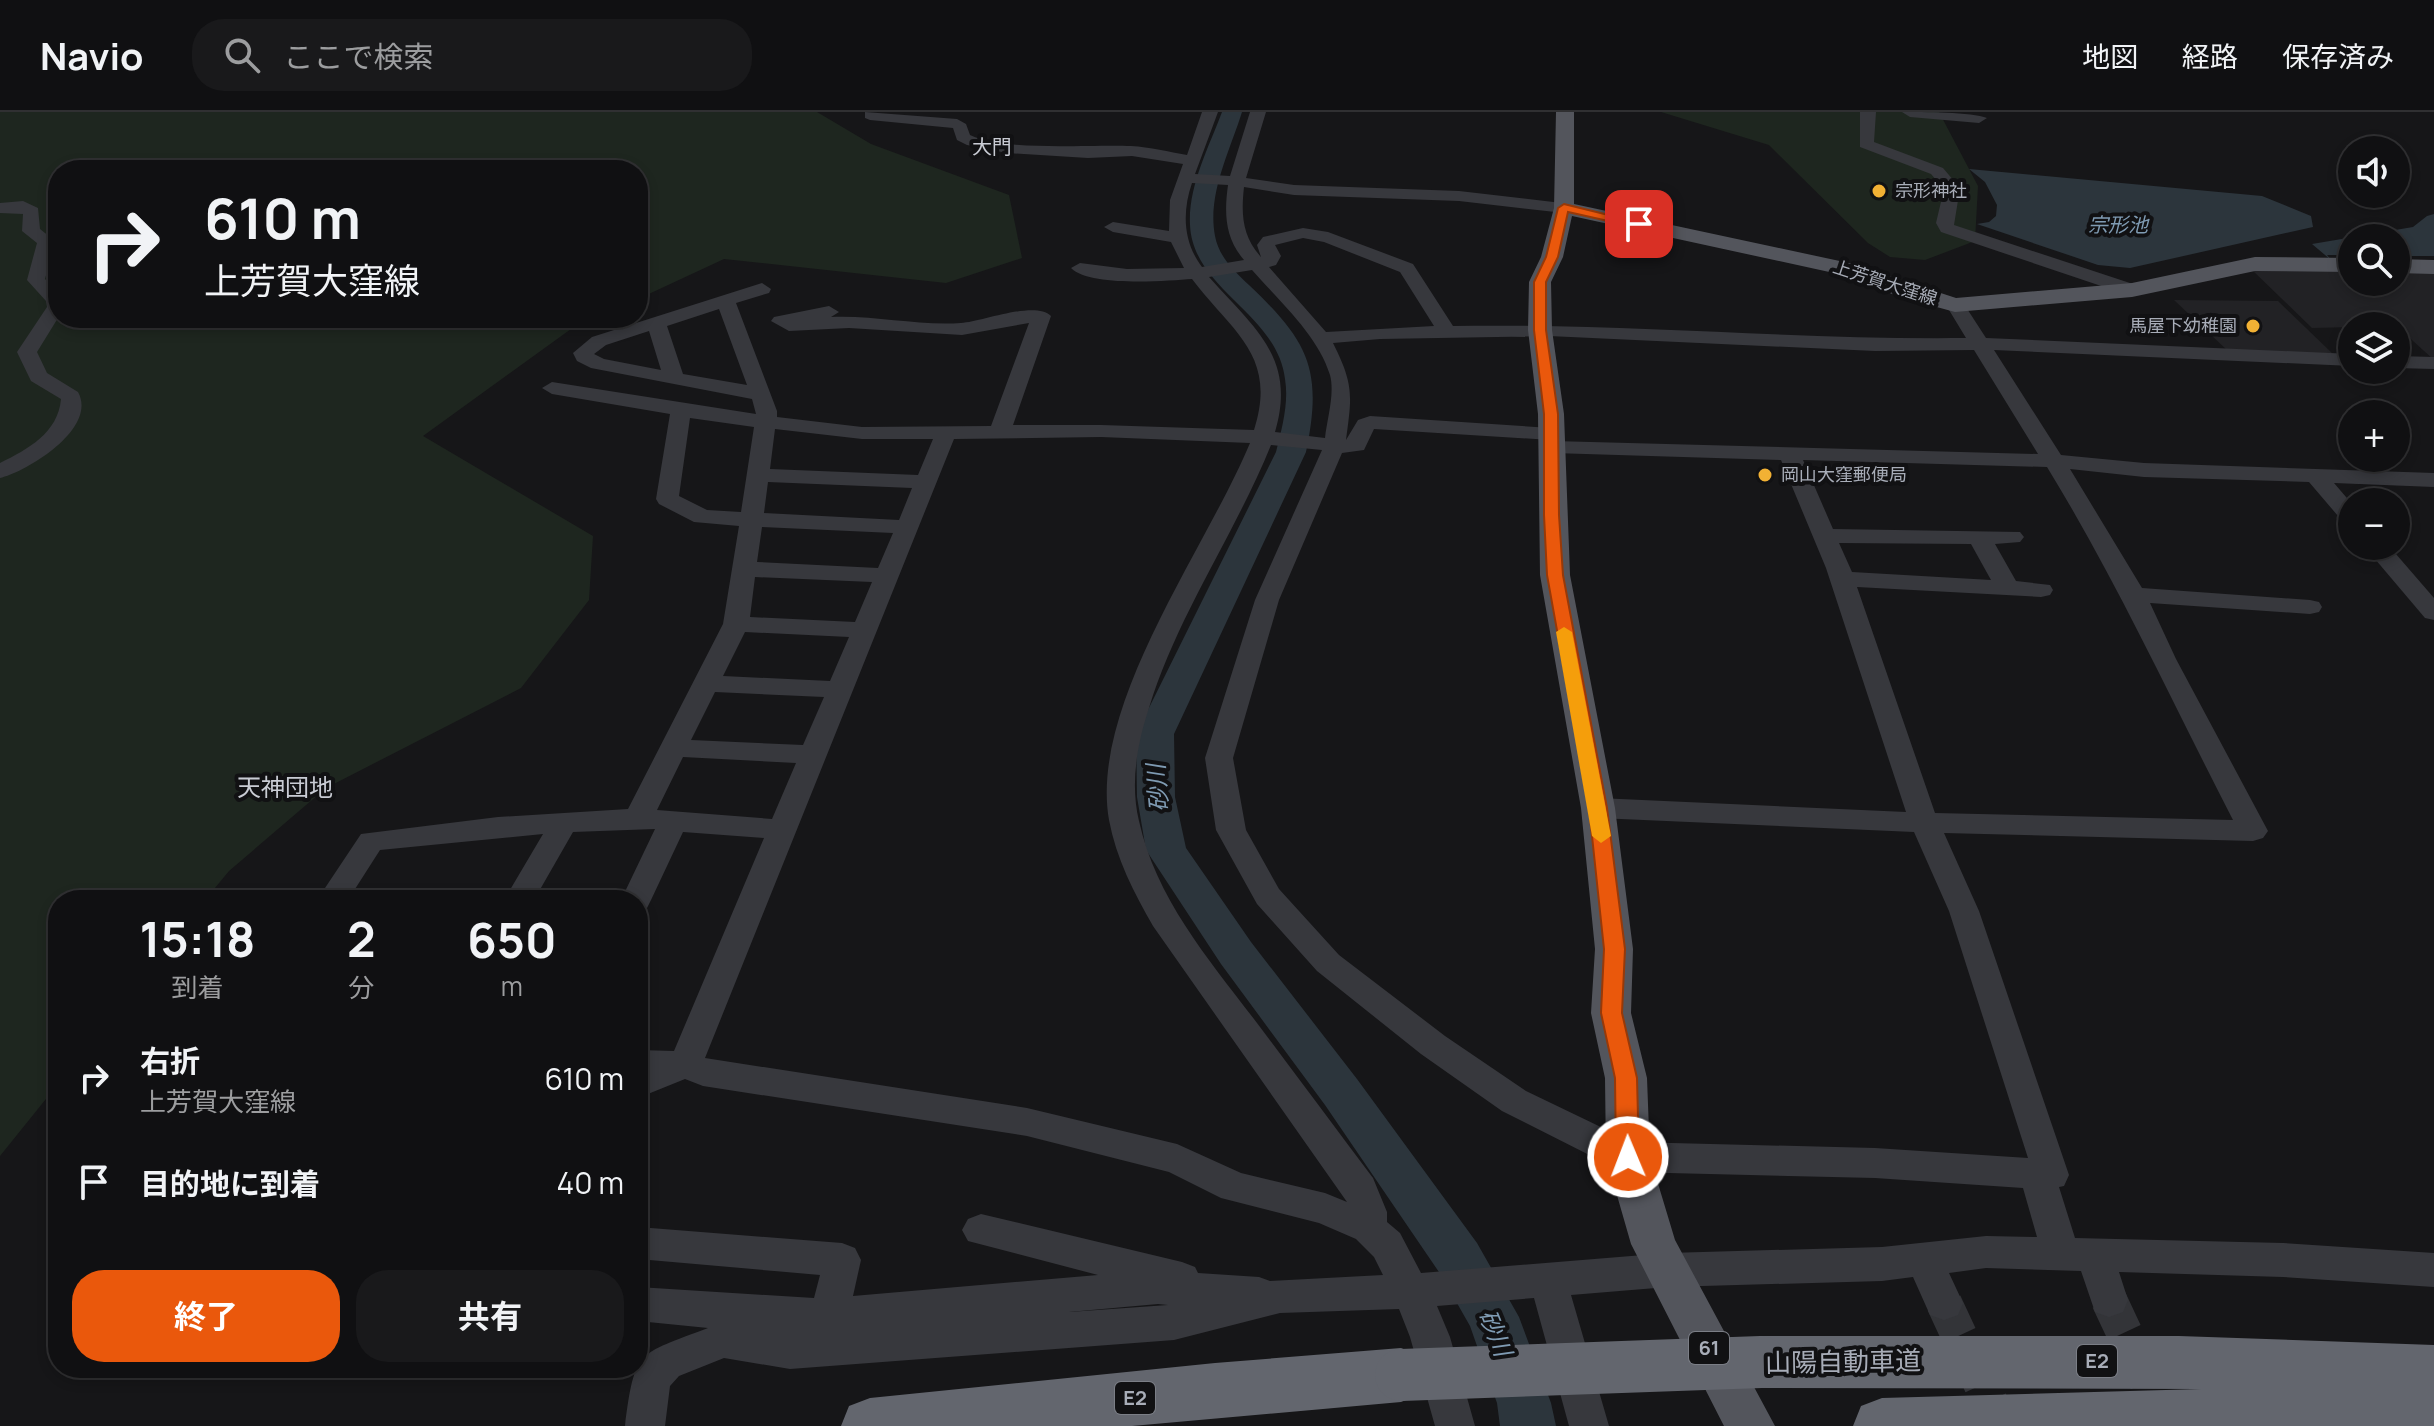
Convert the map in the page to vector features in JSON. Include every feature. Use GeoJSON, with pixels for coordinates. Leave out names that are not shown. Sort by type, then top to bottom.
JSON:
{"type":"FeatureCollection","features":[{"type":"Feature","properties":{"kind":"highway","name":"山陽自動車道"},"geometry":{"type":"LineString","coordinates":[[870,1426],[1215,1390],[1401,1375],[1761,1362],[2179,1362],[2434,1372]]}},
{"type":"Feature","properties":{"kind":"highway"},"geometry":{"type":"LineString","coordinates":[[1882,1426],[2202,1417],[2434,1423]]}},
{"type":"Feature","properties":{"kind":"main road","name":"61"},"geometry":{"type":"LineString","coordinates":[[1565,112],[1564,208],[1552,257],[1540,282],[1540,330],[1552,440],[1551,515],[1555,575],[1598,808],[1614,949],[1611,1013],[1626,1078],[1628,1157],[1654,1244],[1750,1426]]}},
{"type":"Feature","properties":{"kind":"main road","name":"上芳賀大窪線"},"geometry":{"type":"LineString","coordinates":[[1564,208],[1849,270],[1955,305],[2132,290],[2255,264],[2338,265]]}},
{"type":"Feature","properties":{"kind":"main road"},"geometry":{"type":"LineString","coordinates":[[2410,266],[2434,267]]}},
{"type":"Feature","properties":{"kind":"street"},"geometry":{"type":"LineString","coordinates":[[1210,112],[1200,130],[1176,214],[1179,238],[1198,272],[1249,330],[1266,356],[1273,395],[1264,438],[1133,708],[1121,786],[1127,828],[1140,870],[1165,921],[1360,1189],[1369,1212],[1369,1228]]}},
{"type":"Feature","properties":{"kind":"street"},"geometry":{"type":"LineString","coordinates":[[1258,112],[1232,181],[1234,224],[1250,264],[1326,347],[1340,376],[1341,397],[1267,600],[1219,758],[1231,830],[1268,896],[1328,963],[1433,1045],[1514,1101],[1628,1157],[1875,1163],[2051,1175],[1964,911],[1927,821],[1917,805],[1840,579],[1789,454]]}},
{"type":"Feature","properties":{"kind":"street"},"geometry":{"type":"LineString","coordinates":[[1868,112],[1866,144],[1937,171],[1952,188],[1945,223],[1947,228],[2132,290]]}},
{"type":"Feature","properties":{"kind":"street"},"geometry":{"type":"LineString","coordinates":[[1910,112],[1979,118]]}},
{"type":"Feature","properties":{"kind":"street"},"geometry":{"type":"LineString","coordinates":[[870,115],[957,124],[963,137],[988,146],[1088,153],[1132,151],[1188,173],[1294,190],[1459,196],[1564,208]]}},
{"type":"Feature","properties":{"kind":"street"},"geometry":{"type":"LineString","coordinates":[[0,208],[23,206],[32,212],[31,231],[46,241],[36,280],[48,295]]}},
{"type":"Feature","properties":{"kind":"street"},"geometry":{"type":"LineString","coordinates":[[1113,227],[1179,238]]}},
{"type":"Feature","properties":{"kind":"street"},"geometry":{"type":"LineString","coordinates":[[1080,268],[1122,276],[1198,272],[1250,264],[1273,259],[1266,245],[1269,241],[1303,233],[1341,240],[1407,268],[1447,332]]}},
{"type":"Feature","properties":{"kind":"street"},"geometry":{"type":"LineString","coordinates":[[648,326],[762,289]]}},
{"type":"Feature","properties":{"kind":"street"},"geometry":{"type":"LineString","coordinates":[[638,818],[736,624],[767,411],[725,300]]}},
{"type":"Feature","properties":{"kind":"street"},"geometry":{"type":"LineString","coordinates":[[1598,808],[2253,831],[2134,595],[2056,461],[1955,305]]}},
{"type":"Feature","properties":{"kind":"street"},"geometry":{"type":"LineString","coordinates":[[829,312],[781,321],[789,325],[849,322],[962,329],[1005,319],[1041,316],[1000,431]]}},
{"type":"Feature","properties":{"kind":"street"},"geometry":{"type":"LineString","coordinates":[[0,471],[53,440],[72,406],[71,396],[38,377],[27,352],[48,319]]}},
{"type":"Feature","properties":{"kind":"street"},"geometry":{"type":"LineString","coordinates":[[656,323],[674,378]]}},
{"type":"Feature","properties":{"kind":"street"},"geometry":{"type":"LineString","coordinates":[[641,328],[586,348],[584,357],[598,364],[760,394]]}},
{"type":"Feature","properties":{"kind":"street"},"geometry":{"type":"LineString","coordinates":[[1326,347],[1351,354],[1364,345],[1367,334],[1540,330],[1875,345],[1980,344],[2338,357]]}},
{"type":"Feature","properties":{"kind":"street"},"geometry":{"type":"LineString","coordinates":[[2410,362],[2434,363]]}},
{"type":"Feature","properties":{"kind":"street"},"geometry":{"type":"LineString","coordinates":[[552,388],[862,433],[1101,431],[1356,445],[1365,424],[1370,422],[1552,440],[1789,454],[2056,461],[2107,468],[2434,480]]}},
{"type":"Feature","properties":{"kind":"street"},"geometry":{"type":"LineString","coordinates":[[681,409],[667,499],[702,517],[907,527]]}},
{"type":"Feature","properties":{"kind":"street"},"geometry":{"type":"LineString","coordinates":[[648,1080],[685,1065],[946,433]]}},
{"type":"Feature","properties":{"kind":"street"},"geometry":{"type":"LineString","coordinates":[[760,475],[926,482]]}},
{"type":"Feature","properties":{"kind":"street"},"geometry":{"type":"LineString","coordinates":[[2315,475],[2338,502]]}},
{"type":"Feature","properties":{"kind":"street"},"geometry":{"type":"LineString","coordinates":[[1824,536],[2012,537]]}},
{"type":"Feature","properties":{"kind":"street"},"geometry":{"type":"LineString","coordinates":[[1979,537],[2008,588]]}},
{"type":"Feature","properties":{"kind":"street"},"geometry":{"type":"LineString","coordinates":[[2388,560],[2434,613]]}},
{"type":"Feature","properties":{"kind":"street"},"geometry":{"type":"LineString","coordinates":[[744,569],[888,576]]}},
{"type":"Feature","properties":{"kind":"street"},"geometry":{"type":"LineString","coordinates":[[1840,579],[2041,590]]}},
{"type":"Feature","properties":{"kind":"street"},"geometry":{"type":"LineString","coordinates":[[2134,595],[2310,607]]}},
{"type":"Feature","properties":{"kind":"street"},"geometry":{"type":"LineString","coordinates":[[736,624],[867,630]]}},
{"type":"Feature","properties":{"kind":"street"},"geometry":{"type":"LineString","coordinates":[[706,683],[842,690]]}},
{"type":"Feature","properties":{"kind":"street"},"geometry":{"type":"LineString","coordinates":[[673,748],[814,755]]}},
{"type":"Feature","properties":{"kind":"street"},"geometry":{"type":"LineString","coordinates":[[339,890],[371,841],[498,827],[638,818],[783,830]]}},
{"type":"Feature","properties":{"kind":"street"},"geometry":{"type":"LineString","coordinates":[[641,890],[674,821]]}},
{"type":"Feature","properties":{"kind":"street"},"geometry":{"type":"LineString","coordinates":[[525,890],[563,824]]}},
{"type":"Feature","properties":{"kind":"street"},"geometry":{"type":"LineString","coordinates":[[648,1063],[685,1065],[718,1075],[1027,1122],[1177,1159],[1234,1187],[1325,1209],[1369,1228],[1387,1245],[1411,1291],[1430,1337],[1455,1426]]}},
{"type":"Feature","properties":{"kind":"street"},"geometry":{"type":"LineString","coordinates":[[2037,1174],[2078,1255],[2109,1300]]}},
{"type":"Feature","properties":{"kind":"street"},"geometry":{"type":"LineString","coordinates":[[981,1230],[1168,1273],[1211,1289]]}},
{"type":"Feature","properties":{"kind":"street"},"geometry":{"type":"LineString","coordinates":[[648,1244],[842,1260],[829,1316]]}},
{"type":"Feature","properties":{"kind":"street"},"geometry":{"type":"LineString","coordinates":[[648,1305],[829,1316],[1118,1290],[1211,1289],[1280,1296],[1411,1291],[1668,1270],[1882,1264],[1986,1252],[2283,1260],[2434,1270]]}},
{"type":"Feature","properties":{"kind":"street"},"geometry":{"type":"LineString","coordinates":[[1924,1259],[1944,1303]]}},
{"type":"Feature","properties":{"kind":"street"},"geometry":{"type":"LineString","coordinates":[[1538,1281],[1589,1426]]}},
{"type":"Feature","properties":{"kind":"street"},"geometry":{"type":"LineString","coordinates":[[645,1426],[651,1378],[665,1363],[724,1340],[790,1351],[1174,1322],[1280,1296]]}},
{"type":"Feature","properties":{"kind":"shaded area"},"geometry":{"type":"Polygon","coordinates":[[[0,112],[817,112],[871,144],[1009,195],[1022,258],[946,283],[724,259],[648,294],[648,160],[48,160],[48,328],[573,328],[423,436],[593,536],[589,600],[521,688],[326,788],[229,871],[213,890],[48,890],[48,1096],[0,1156],[0,112]]]}},
{"type":"Feature","properties":{"kind":"shaded area"},"geometry":{"type":"Polygon","coordinates":[[[1661,112],[1939,112],[1978,186],[1975,241],[1925,260],[1890,257],[1868,243],[1769,145],[1661,112]]]}},
{"type":"Feature","properties":{"kind":"shaded area"},"geometry":{"type":"Polygon","coordinates":[[[2338,268],[2338,296],[2410,296],[2410,268],[2434,269],[2434,360],[2410,338],[2410,312],[2338,312],[2338,327],[2312,328],[2251,269],[2338,268]]]}},
{"type":"Feature","properties":{"kind":"shaded area","name":"馬屋下幼稚園"},"geometry":{"type":"Polygon","coordinates":[[[2174,300],[2278,301],[2333,354],[2228,351],[2174,300]]]}},
{"type":"Feature","properties":{"kind":"water","name":"宗形池"},"geometry":{"type":"Polygon","coordinates":[[[1969,169],[2262,196],[2311,216],[2313,227],[2130,268],[2098,265],[1977,224],[1989,222],[1996,216],[1997,205],[1985,182],[1969,169]]]}},
{"type":"Feature","properties":{"kind":"water"},"geometry":{"type":"Polygon","coordinates":[[[2434,214],[2434,256],[2410,256],[2410,228],[2434,214]]]}},
{"type":"Feature","properties":{"kind":"water"},"geometry":{"type":"Polygon","coordinates":[[[2338,240],[2338,255],[2327,255],[2331,260],[2312,244],[2338,240]]]}},
{"type":"Feature","properties":{"kind":"waterway","name":"砂川"},"geometry":{"type":"LineString","coordinates":[[1232,112],[1206,190],[1201,222],[1203,236],[1217,266],[1260,310],[1288,345],[1296,362],[1300,401],[1291,452],[1155,734],[1156,797],[1166,850],[1236,953],[1341,1092],[1459,1259],[1493,1317],[1524,1403],[1528,1426]]}},
{"type":"Feature","properties":{"kind":"tunnel"},"geometry":{"type":"LineString","coordinates":[[2109,1300],[2168,1426]]}},
{"type":"Feature","properties":{"kind":"tunnel"},"geometry":{"type":"LineString","coordinates":[[1944,1303],[2001,1426]]}},
{"type":"Feature","properties":{"kind":"slow traffic"},"geometry":{"type":"LineString","coordinates":[[1564,632],[1601,836]]}},
{"type":"Feature","properties":{"kind":"place","name":"宗形神社"},"geometry":{"type":"Point","coordinates":[1879,191]}},
{"type":"Feature","properties":{"kind":"place","name":"馬屋下幼稚園"},"geometry":{"type":"Point","coordinates":[2253,326]}},
{"type":"Feature","properties":{"kind":"place","name":"岡山大窪郵便局"},"geometry":{"type":"Point","coordinates":[1765,475]}},
{"type":"Feature","properties":{"kind":"district","name":"大門"},"geometry":{"type":"Point","coordinates":[992,147]}},
{"type":"Feature","properties":{"kind":"district","name":"天神団地"},"geometry":{"type":"Point","coordinates":[285,788]}},
{"type":"Feature","properties":{"kind":"route"},"geometry":{"type":"LineString","coordinates":[[1628,1157],[1626,1078],[1611,1013],[1614,949],[1598,808],[1555,575],[1551,515],[1553,447],[1540,330],[1540,282],[1552,257],[1564,208],[1639,224]]}}]}
